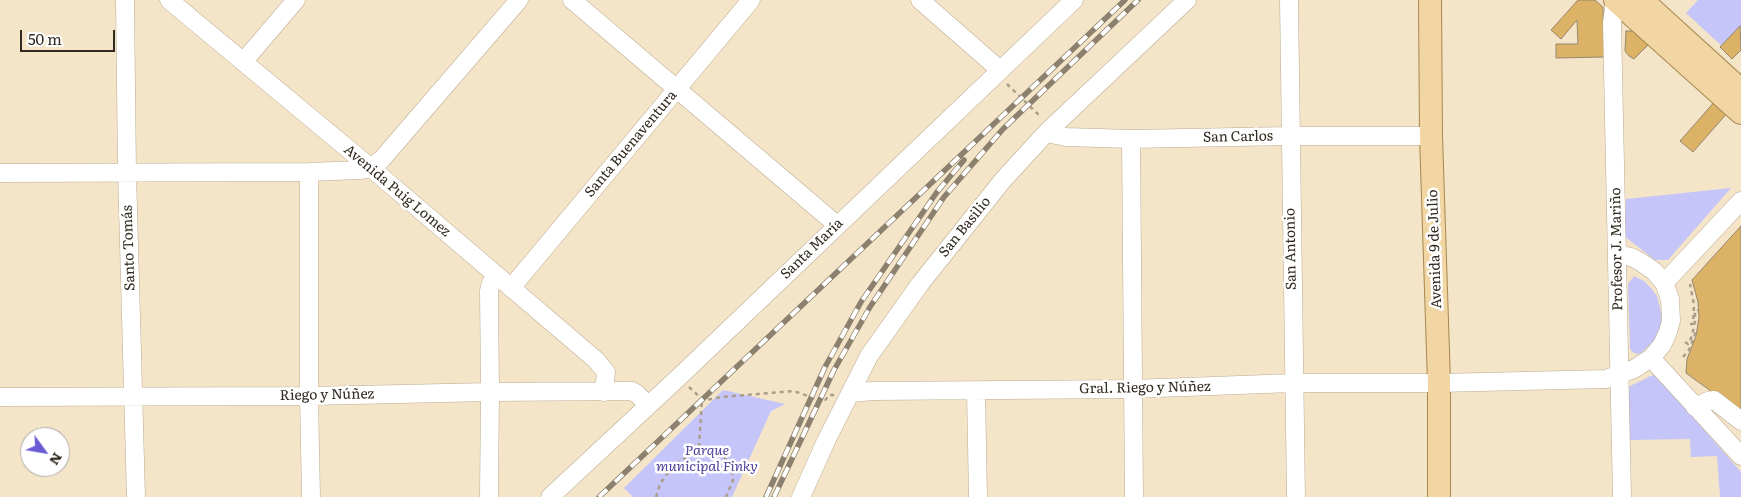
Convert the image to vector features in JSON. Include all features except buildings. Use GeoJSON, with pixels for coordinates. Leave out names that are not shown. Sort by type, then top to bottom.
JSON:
{"type":"FeatureCollection","features":[{"type":"Feature","properties":{"kind":"main road","name":"Avenida 9 de Julio"},"geometry":{"type":"LineString","coordinates":[[1430,0],[1431,136],[1439,383],[1440,497]]}},
{"type":"Feature","properties":{"kind":"main road"},"geometry":{"type":"LineString","coordinates":[[1615,0],[1741,113]]}},
{"type":"Feature","properties":{"kind":"main road"},"geometry":{"type":"LineString","coordinates":[[1642,0],[1741,90]]}},
{"type":"Feature","properties":{"kind":"street","name":"Santo Tomás"},"geometry":{"type":"LineString","coordinates":[[125,0],[127,172],[136,497]]}},
{"type":"Feature","properties":{"kind":"street","name":"Avenida Puig Lomez"},"geometry":{"type":"LineString","coordinates":[[170,0],[371,168],[602,366],[606,378],[604,392]]}},
{"type":"Feature","properties":{"kind":"street"},"geometry":{"type":"LineString","coordinates":[[243,62],[296,0]]}},
{"type":"Feature","properties":{"kind":"street"},"geometry":{"type":"LineString","coordinates":[[0,173],[309,172],[371,168],[382,159],[518,0]]}},
{"type":"Feature","properties":{"kind":"street"},"geometry":{"type":"LineString","coordinates":[[572,0],[837,225]]}},
{"type":"Feature","properties":{"kind":"street","name":"Santa Buenaventura"},"geometry":{"type":"LineString","coordinates":[[511,288],[751,0]]}},
{"type":"Feature","properties":{"kind":"street"},"geometry":{"type":"LineString","coordinates":[[920,0],[1000,70]]}},
{"type":"Feature","properties":{"kind":"street","name":"Santa María"},"geometry":{"type":"LineString","coordinates":[[550,497],[679,377],[1074,0]]}},
{"type":"Feature","properties":{"kind":"street","name":"San Basilio"},"geometry":{"type":"LineString","coordinates":[[801,497],[826,441],[877,343],[920,284],[1003,180],[1048,130],[1187,0]]}},
{"type":"Feature","properties":{"kind":"street","name":"San Antonio"},"geometry":{"type":"LineString","coordinates":[[1289,0],[1296,497]]}},
{"type":"Feature","properties":{"kind":"street","name":"Profesor J. Mariño"},"geometry":{"type":"LineString","coordinates":[[1615,0],[1612,23],[1622,497]]}},
{"type":"Feature","properties":{"kind":"street","name":"San Carlos"},"geometry":{"type":"LineString","coordinates":[[1048,130],[1066,137],[1131,139],[1431,136]]}},
{"type":"Feature","properties":{"kind":"street"},"geometry":{"type":"LineString","coordinates":[[1131,139],[1134,497]]}},
{"type":"Feature","properties":{"kind":"street"},"geometry":{"type":"LineString","coordinates":[[309,172],[311,497]]}},
{"type":"Feature","properties":{"kind":"street"},"geometry":{"type":"LineString","coordinates":[[1664,283],[1741,201]]}},
{"type":"Feature","properties":{"kind":"street"},"geometry":{"type":"LineString","coordinates":[[1617,254],[1639,260],[1654,271],[1664,283],[1670,299],[1670,320],[1665,338],[1651,358],[1741,456]]}},
{"type":"Feature","properties":{"kind":"street"},"geometry":{"type":"LineString","coordinates":[[489,497],[489,291],[496,275]]}},
{"type":"Feature","properties":{"kind":"street","name":"Gral. Riego y Núñez"},"geometry":{"type":"LineString","coordinates":[[851,393],[872,391],[1132,389],[1293,384],[1606,379],[1634,369],[1651,358]]}},
{"type":"Feature","properties":{"kind":"street"},"geometry":{"type":"LineString","coordinates":[[976,391],[978,497]]}},
{"type":"Feature","properties":{"kind":"street","name":"Riego y Núñez"},"geometry":{"type":"LineString","coordinates":[[0,397],[632,392],[637,394],[648,405]]}},
{"type":"Feature","properties":{"kind":"street"},"geometry":{"type":"LineString","coordinates":[[1696,406],[1708,400],[1714,400],[1741,421]]}},
{"type":"Feature","properties":{"kind":"path"},"geometry":{"type":"LineString","coordinates":[[1000,70],[1003,80],[1048,130]]}},
{"type":"Feature","properties":{"kind":"path"},"geometry":{"type":"LineString","coordinates":[[1690,284],[1695,297],[1692,324],[1690,324]]}},
{"type":"Feature","properties":{"kind":"path"},"geometry":{"type":"LineString","coordinates":[[1685,342],[1688,344],[1692,336],[1695,311],[1698,310]]}},
{"type":"Feature","properties":{"kind":"path"},"geometry":{"type":"LineString","coordinates":[[1683,356],[1689,350],[1697,329]]}},
{"type":"Feature","properties":{"kind":"path"},"geometry":{"type":"LineString","coordinates":[[679,377],[702,399],[706,400],[794,391],[824,402],[829,395],[851,393]]}},
{"type":"Feature","properties":{"kind":"path"},"geometry":{"type":"LineString","coordinates":[[699,448],[702,399]]}},
{"type":"Feature","properties":{"kind":"path"},"geometry":{"type":"LineString","coordinates":[[656,497],[660,484],[671,468],[699,448],[708,447],[721,454],[731,464],[733,480],[726,497]]}},
{"type":"Feature","properties":{"kind":"green space"},"geometry":{"type":"Polygon","coordinates":[[[1698,0],[1741,0],[1741,27],[1723,47],[1686,13],[1698,0]]]}},
{"type":"Feature","properties":{"kind":"green space"},"geometry":{"type":"Polygon","coordinates":[[[1731,188],[1668,260],[1655,260],[1624,236],[1626,199],[1731,188]]]}},
{"type":"Feature","properties":{"kind":"green space"},"geometry":{"type":"Polygon","coordinates":[[[1634,276],[1644,281],[1657,296],[1662,316],[1661,325],[1654,341],[1641,353],[1637,354],[1632,352],[1630,348],[1628,284],[1634,276]]]}},
{"type":"Feature","properties":{"kind":"green space"},"geometry":{"type":"Polygon","coordinates":[[[1653,375],[1658,377],[1741,472],[1741,497],[1720,497],[1717,456],[1691,457],[1690,439],[1629,440],[1626,394],[1628,387],[1653,375]]]}},
{"type":"Feature","properties":{"kind":"green space","name":"Parque municipal Finky"},"geometry":{"type":"Polygon","coordinates":[[[723,390],[785,404],[771,411],[732,497],[633,497],[624,488],[723,390]]]}},
{"type":"Feature","properties":{"kind":"railway"},"geometry":{"type":"LineString","coordinates":[[599,497],[1125,0]]}},
{"type":"Feature","properties":{"kind":"railway"},"geometry":{"type":"LineString","coordinates":[[774,497],[834,370],[870,307],[944,197],[1003,129],[1138,0]]}},
{"type":"Feature","properties":{"kind":"railway"},"geometry":{"type":"LineString","coordinates":[[766,497],[825,367],[861,302],[937,192],[964,160]]}}]}
